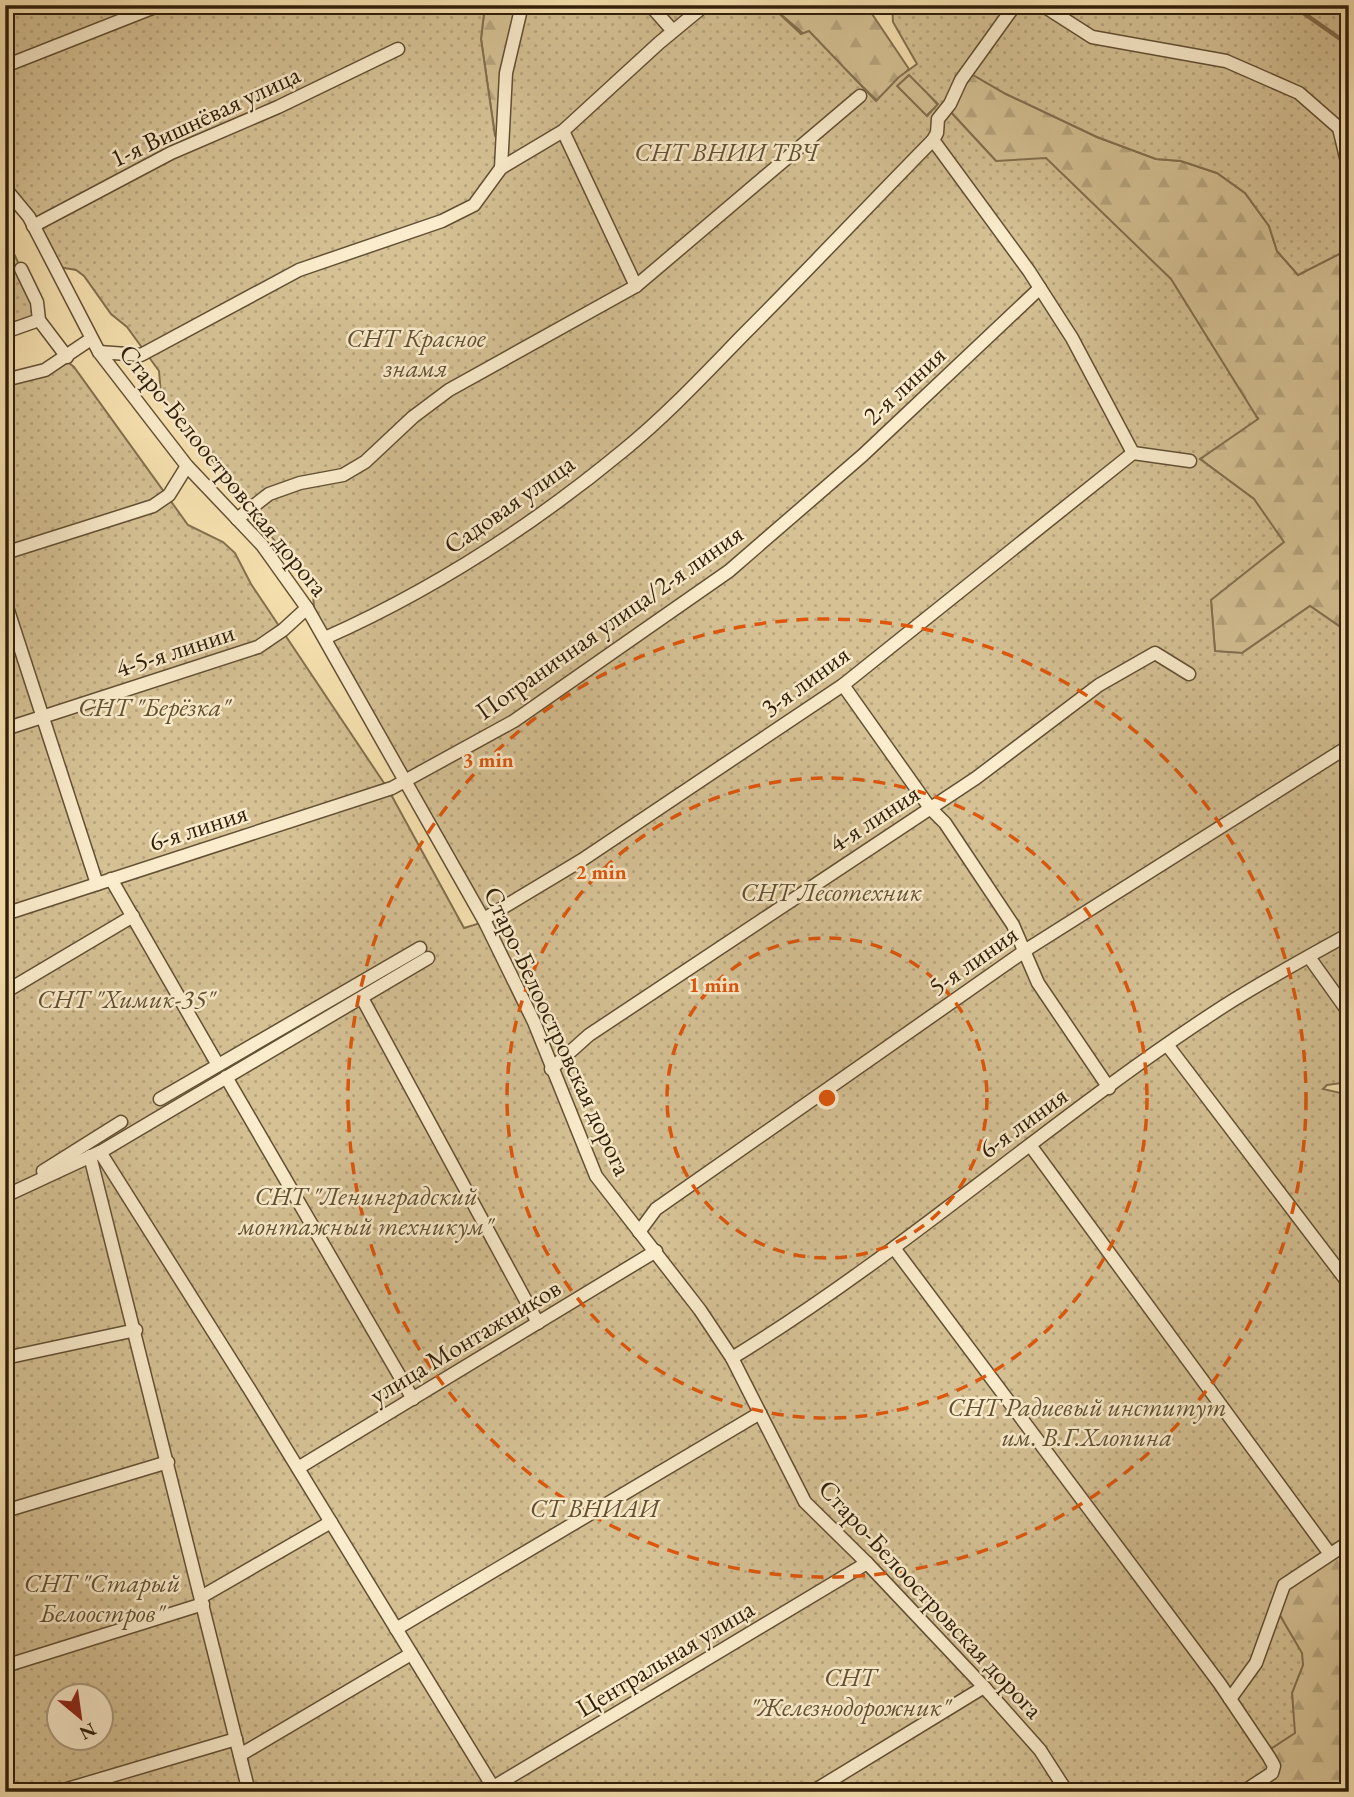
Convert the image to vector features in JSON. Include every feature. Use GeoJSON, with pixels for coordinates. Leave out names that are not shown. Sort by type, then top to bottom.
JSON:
{"type":"FeatureCollection","features":[{"type":"Feature","properties":{"kind":"street"},"geometry":{"type":"LineString","coordinates":[[5,66],[160,5]]}},
{"type":"Feature","properties":{"kind":"street"},"geometry":{"type":"LineString","coordinates":[[501,168],[506,73],[522,5]]}},
{"type":"Feature","properties":{"kind":"street"},"geometry":{"type":"LineString","coordinates":[[650,5],[673,32]]}},
{"type":"Feature","properties":{"kind":"street"},"geometry":{"type":"LineString","coordinates":[[99,352],[141,355],[299,270],[442,221],[474,205],[501,168],[563,131],[705,5]]}},
{"type":"Feature","properties":{"kind":"street"},"geometry":{"type":"LineString","coordinates":[[1015,5],[961,80],[950,104],[938,119],[937,133],[933,139],[1040,288],[1072,338],[1133,453],[1190,461]]}},
{"type":"Feature","properties":{"kind":"street"},"geometry":{"type":"LineString","coordinates":[[1042,5],[1091,37],[1226,61],[1299,93],[1339,128],[1349,170]]}},
{"type":"Feature","properties":{"kind":"street","name":"1-я Вишнёвая улица"},"geometry":{"type":"LineString","coordinates":[[33,226],[171,153],[278,107],[398,49]]}},
{"type":"Feature","properties":{"kind":"street"},"geometry":{"type":"LineString","coordinates":[[237,519],[269,494],[300,483],[343,475],[365,462],[413,417],[449,390],[636,286],[860,96]]}},
{"type":"Feature","properties":{"kind":"street"},"geometry":{"type":"LineString","coordinates":[[563,131],[636,286]]}},
{"type":"Feature","properties":{"kind":"street","name":"Садовая улица"},"geometry":{"type":"LineString","coordinates":[[325,638],[395,607],[533,519],[624,450],[700,379],[933,139]]}},
{"type":"Feature","properties":{"kind":"street"},"geometry":{"type":"LineString","coordinates":[[503,147],[520,155]]}},
{"type":"Feature","properties":{"kind":"street","name":"Старо-Белоостровская дорога"},"geometry":{"type":"LineString","coordinates":[[5,188],[33,226],[99,352],[187,466],[262,545],[307,607],[484,919],[534,1022],[596,1176],[656,1251],[732,1358],[805,1503],[867,1563],[984,1687],[1040,1750],[1067,1792]]}},
{"type":"Feature","properties":{"kind":"street"},"geometry":{"type":"LineString","coordinates":[[21,269],[37,302],[39,320],[67,357]]}},
{"type":"Feature","properties":{"kind":"street","name":"2-я линия"},"geometry":{"type":"LineString","coordinates":[[796,513],[1040,288]]}},
{"type":"Feature","properties":{"kind":"street"},"geometry":{"type":"LineString","coordinates":[[5,332],[39,320]]}},
{"type":"Feature","properties":{"kind":"street"},"geometry":{"type":"LineString","coordinates":[[5,380],[45,370],[91,340]]}},
{"type":"Feature","properties":{"kind":"street","name":"3-я линия"},"geometry":{"type":"LineString","coordinates":[[484,919],[582,860],[843,685],[1133,453]]}},
{"type":"Feature","properties":{"kind":"street"},"geometry":{"type":"LineString","coordinates":[[5,553],[153,506],[169,495],[187,466]]}},
{"type":"Feature","properties":{"kind":"street","name":"Пограничная улица/2-я линия"},"geometry":{"type":"LineString","coordinates":[[405,781],[514,721],[729,571],[796,513]]}},
{"type":"Feature","properties":{"kind":"street"},"geometry":{"type":"LineString","coordinates":[[5,601],[97,884]]}},
{"type":"Feature","properties":{"kind":"street","name":"4-5-я линии"},"geometry":{"type":"LineString","coordinates":[[5,729],[258,647],[283,631],[307,607]]}},
{"type":"Feature","properties":{"kind":"street","name":"4-я линия"},"geometry":{"type":"LineString","coordinates":[[551,1069],[589,1035],[930,808],[1099,685],[1155,653],[1189,674]]}},
{"type":"Feature","properties":{"kind":"street"},"geometry":{"type":"LineString","coordinates":[[843,685],[930,808],[945,823],[1013,925],[1038,983],[1109,1088]]}},
{"type":"Feature","properties":{"kind":"street","name":"5-я линия"},"geometry":{"type":"LineString","coordinates":[[639,1232],[656,1209],[1023,952],[1349,746]]}},
{"type":"Feature","properties":{"kind":"street","name":"6-я линия"},"geometry":{"type":"LineString","coordinates":[[5,914],[405,781]]}},
{"type":"Feature","properties":{"kind":"street"},"geometry":{"type":"LineString","coordinates":[[111,879],[218,1065]]}},
{"type":"Feature","properties":{"kind":"street"},"geometry":{"type":"LineString","coordinates":[[5,992],[133,916]]}},
{"type":"Feature","properties":{"kind":"street","name":"6-я линия"},"geometry":{"type":"LineString","coordinates":[[732,1358],[794,1320],[1030,1145],[1223,1007],[1349,934]]}},
{"type":"Feature","properties":{"kind":"street"},"geometry":{"type":"LineString","coordinates":[[5,1196],[226,1077],[362,998],[424,953],[160,1099]]}},
{"type":"Feature","properties":{"kind":"street"},"geometry":{"type":"LineString","coordinates":[[1308,957],[1349,1013]]}},
{"type":"Feature","properties":{"kind":"street"},"geometry":{"type":"LineString","coordinates":[[362,998],[538,1323]]}},
{"type":"Feature","properties":{"kind":"street"},"geometry":{"type":"LineString","coordinates":[[1168,1046],[1349,1283]]}},
{"type":"Feature","properties":{"kind":"street"},"geometry":{"type":"LineString","coordinates":[[226,1077],[413,1399]]}},
{"type":"Feature","properties":{"kind":"street"},"geometry":{"type":"LineString","coordinates":[[43,1171],[93,1151],[121,1122]]}},
{"type":"Feature","properties":{"kind":"street"},"geometry":{"type":"LineString","coordinates":[[1030,1145],[1330,1555]]}},
{"type":"Feature","properties":{"kind":"street"},"geometry":{"type":"LineString","coordinates":[[93,1151],[249,1792]]}},
{"type":"Feature","properties":{"kind":"street"},"geometry":{"type":"LineString","coordinates":[[93,1151],[298,1468],[411,1654],[489,1790]]}},
{"type":"Feature","properties":{"kind":"street"},"geometry":{"type":"LineString","coordinates":[[894,1248],[1230,1699],[1274,1766],[1272,1773],[1243,1792]]}},
{"type":"Feature","properties":{"kind":"street","name":"улица Монтажников"},"geometry":{"type":"LineString","coordinates":[[298,1468],[656,1251]]}},
{"type":"Feature","properties":{"kind":"street"},"geometry":{"type":"LineString","coordinates":[[5,1358],[136,1330]]}},
{"type":"Feature","properties":{"kind":"street"},"geometry":{"type":"LineString","coordinates":[[396,1629],[760,1413]]}},
{"type":"Feature","properties":{"kind":"street"},"geometry":{"type":"LineString","coordinates":[[5,1511],[168,1462]]}},
{"type":"Feature","properties":{"kind":"street"},"geometry":{"type":"LineString","coordinates":[[5,1665],[202,1601],[331,1522]]}},
{"type":"Feature","properties":{"kind":"street"},"geometry":{"type":"LineString","coordinates":[[1230,1699],[1256,1663],[1284,1585],[1349,1542]]}},
{"type":"Feature","properties":{"kind":"street","name":"Центральная улица"},"geometry":{"type":"LineString","coordinates":[[489,1790],[867,1563]]}},
{"type":"Feature","properties":{"kind":"street"},"geometry":{"type":"LineString","coordinates":[[240,1755],[411,1654]]}},
{"type":"Feature","properties":{"kind":"street"},"geometry":{"type":"LineString","coordinates":[[812,1792],[984,1687]]}},
{"type":"Feature","properties":{"kind":"street"},"geometry":{"type":"LineString","coordinates":[[57,1792],[236,1739]]}},
{"type":"Feature","properties":{"kind":"green space"},"geometry":{"type":"Polygon","coordinates":[[[5,5],[485,5],[481,39],[495,136],[503,143],[506,73],[522,5],[770,5],[801,34],[809,31],[876,101],[899,77],[917,64],[893,22],[892,5],[1349,5],[1349,249],[1298,275],[1277,251],[1269,226],[1245,193],[1217,173],[1181,161],[1156,159],[1097,137],[1006,94],[968,72],[947,108],[996,161],[1046,158],[1171,279],[1258,419],[1200,459],[1254,499],[1284,542],[1211,600],[1215,651],[1242,653],[1310,606],[1349,633],[1349,1082],[1327,1085],[1323,1089],[1349,1095],[1349,1542],[1284,1585],[1278,1612],[1302,1653],[1303,1665],[1292,1693],[1295,1733],[1266,1752],[1272,1762],[1263,1779],[1271,1792],[5,1792],[5,380],[64,359],[74,367],[188,525],[223,542],[235,553],[251,584],[388,789],[464,928],[484,922],[315,621],[313,594],[261,522],[161,395],[159,371],[127,327],[111,314],[84,276],[76,270],[53,266],[5,188],[5,5]],[[909,75],[897,86],[927,116],[938,104],[909,75]]]}},
{"type":"Feature","properties":{"kind":"green space"},"geometry":{"type":"Polygon","coordinates":[[[485,5],[522,5],[504,143],[495,136],[481,39],[485,5]]]}},
{"type":"Feature","properties":{"kind":"green space"},"geometry":{"type":"Polygon","coordinates":[[[770,5],[866,5],[909,69],[877,101],[848,72],[770,5]]]}},
{"type":"Feature","properties":{"kind":"green space"},"geometry":{"type":"Polygon","coordinates":[[[968,72],[1006,94],[1097,137],[1156,159],[1181,161],[1217,173],[1245,193],[1269,226],[1277,251],[1298,275],[1349,249],[1349,633],[1310,606],[1242,653],[1215,652],[1211,600],[1254,499],[1200,459],[1258,418],[996,161],[947,108],[968,72]]]}},
{"type":"Feature","properties":{"kind":"green space"},"geometry":{"type":"Polygon","coordinates":[[[910,74],[938,105],[926,116],[897,86],[910,74]]]}},
{"type":"Feature","properties":{"kind":"green space"},"geometry":{"type":"Polygon","coordinates":[[[5,235],[37,302],[36,321],[5,331],[5,235]]]}},
{"type":"Feature","properties":{"kind":"green space"},"geometry":{"type":"Polygon","coordinates":[[[1349,1542],[1349,1601],[1344,1600],[1340,1634],[1349,1636],[1349,1792],[1271,1792],[1263,1779],[1266,1752],[1294,1733],[1292,1693],[1303,1664],[1278,1612],[1278,1596],[1349,1542]]]}},
{"type":"Feature","properties":{"kind":"waterway"},"geometry":{"type":"LineString","coordinates":[[1292,5],[1349,45]]}},
{"type":"Feature","properties":{"kind":"park label","name":"СНТ ВНИИ ТВЧ"},"geometry":{"type":"Point","coordinates":[726,152]}},
{"type":"Feature","properties":{"kind":"park label","name":"СНТ Красное знамя"},"geometry":{"type":"Point","coordinates":[416,353]}},
{"type":"Feature","properties":{"kind":"park label","name":"СНТ \"Берёзка\""},"geometry":{"type":"Point","coordinates":[154,707]}},
{"type":"Feature","properties":{"kind":"park label","name":"СНТ Лесотехник"},"geometry":{"type":"Point","coordinates":[831,892]}},
{"type":"Feature","properties":{"kind":"park label","name":"СНТ \"Химик-35\""},"geometry":{"type":"Point","coordinates":[126,999]}},
{"type":"Feature","properties":{"kind":"park label","name":"СНТ \"Ленинградский монтажный техникум\""},"geometry":{"type":"Point","coordinates":[366,1211]}},
{"type":"Feature","properties":{"kind":"park label","name":"СНТ Радиевый институт им. В.Г.Хлопина"},"geometry":{"type":"Point","coordinates":[1087,1422]}},
{"type":"Feature","properties":{"kind":"park label","name":"СТ ВНИАИ"},"geometry":{"type":"Point","coordinates":[594,1508]}},
{"type":"Feature","properties":{"kind":"park label","name":"СНТ \"Старый Белоостров\""},"geometry":{"type":"Point","coordinates":[102,1598]}},
{"type":"Feature","properties":{"kind":"park label","name":"СНТ \"Железнодорожник\""},"geometry":{"type":"Point","coordinates":[850,1692]}}]}
